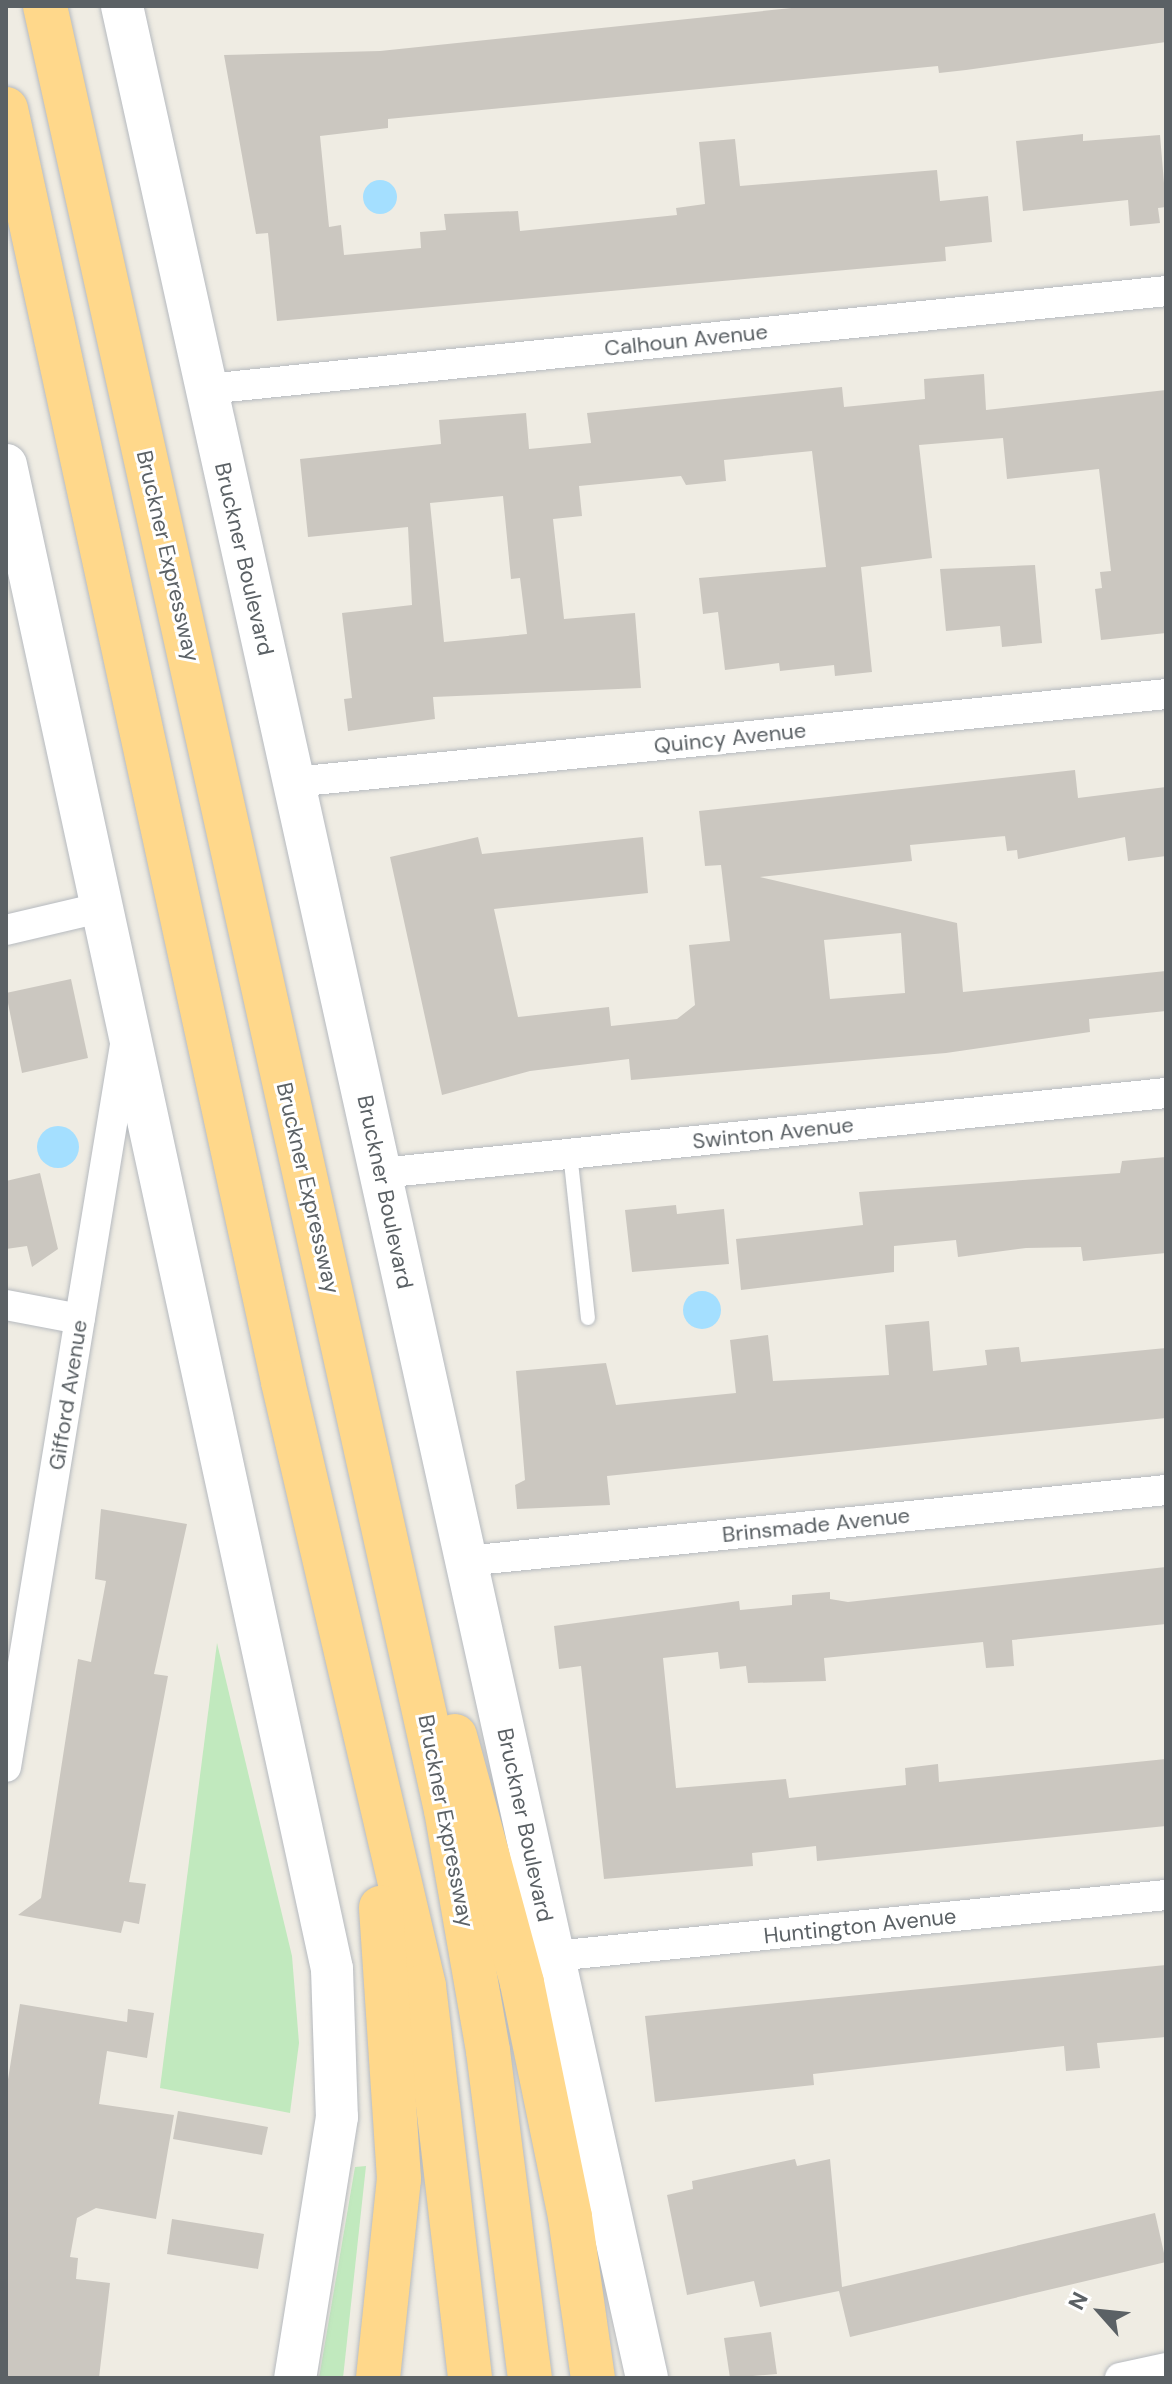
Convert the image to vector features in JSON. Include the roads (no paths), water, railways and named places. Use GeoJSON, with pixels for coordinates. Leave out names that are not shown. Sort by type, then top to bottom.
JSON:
{"type":"FeatureCollection","features":[{"type":"Feature","properties":{"kind":"highway","name":"Bruckner Expressway"},"geometry":{"type":"LineString","coordinates":[[45,6],[380,1511],[469,1930],[530,2378]]}},
{"type":"Feature","properties":{"kind":"highway"},"geometry":{"type":"LineString","coordinates":[[6,109],[283,1382],[424,1986],[470,2378]]}},
{"type":"Feature","properties":{"kind":"highway"},"geometry":{"type":"LineString","coordinates":[[283,1382],[365,1808],[392,1994],[399,2179],[378,2378]]}},
{"type":"Feature","properties":{"kind":"highway"},"geometry":{"type":"LineString","coordinates":[[380,1511],[494,1865],[570,2217],[593,2378]]}},
{"type":"Feature","properties":{"kind":"main road","name":"Bruckner Boulevard"},"geometry":{"type":"LineString","coordinates":[[122,6],[647,2378]]}},
{"type":"Feature","properties":{"kind":"main road"},"geometry":{"type":"LineString","coordinates":[[8,480],[129,1023],[339,2027],[336,2128],[295,2378]]}},
{"type":"Feature","properties":{"kind":"street","name":"Calhoun Avenue"},"geometry":{"type":"LineString","coordinates":[[207,389],[1166,291]]}},
{"type":"Feature","properties":{"kind":"street","name":"Quincy Avenue"},"geometry":{"type":"LineString","coordinates":[[294,782],[1166,694]]}},
{"type":"Feature","properties":{"kind":"street"},"geometry":{"type":"LineString","coordinates":[[6,930],[103,907]]}},
{"type":"Feature","properties":{"kind":"street","name":"Gifford Avenue"},"geometry":{"type":"LineString","coordinates":[[6,1767],[129,1023]]}},
{"type":"Feature","properties":{"kind":"street","name":"Swinton Avenue"},"geometry":{"type":"LineString","coordinates":[[381,1173],[1166,1093]]}},
{"type":"Feature","properties":{"kind":"street"},"geometry":{"type":"LineString","coordinates":[[6,1305],[80,1319]]}},
{"type":"Feature","properties":{"kind":"street","name":"Brinsmade Avenue"},"geometry":{"type":"LineString","coordinates":[[466,1561],[1166,1490]]}},
{"type":"Feature","properties":{"kind":"street","name":"Huntington Avenue"},"geometry":{"type":"LineString","coordinates":[[554,1956],[1166,1895]]}},
{"type":"Feature","properties":{"kind":"street"},"geometry":{"type":"LineString","coordinates":[[1120,2378],[1166,2368]]}},
{"type":"Feature","properties":{"kind":"lane"},"geometry":{"type":"LineString","coordinates":[[570,1153],[588,1318]]}},
{"type":"Feature","properties":{"kind":"water"},"geometry":{"type":"Polygon","coordinates":[[[380,180],[392,185],[397,197],[392,209],[380,214],[368,209],[363,197],[368,185],[380,180]]]}},
{"type":"Feature","properties":{"kind":"water"},"geometry":{"type":"Polygon","coordinates":[[[58,1126],[73,1132],[79,1147],[73,1162],[58,1168],[43,1162],[37,1147],[43,1132],[58,1126]]]}},
{"type":"Feature","properties":{"kind":"water"},"geometry":{"type":"Polygon","coordinates":[[[702,1291],[715,1297],[721,1310],[715,1323],[702,1329],[689,1323],[683,1310],[689,1297],[702,1291]]]}}]}
